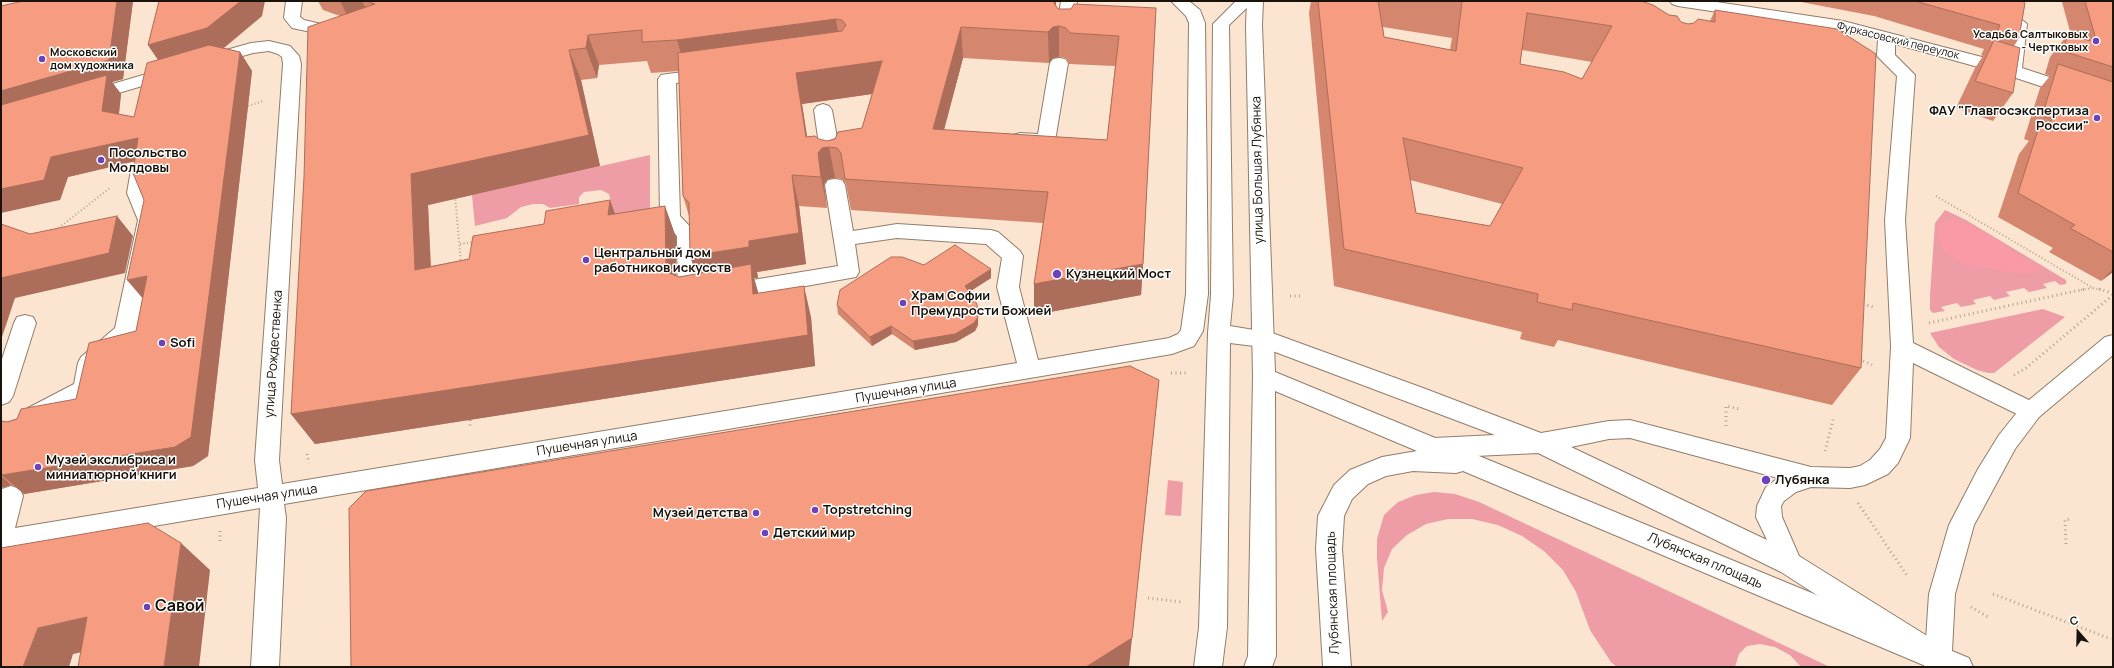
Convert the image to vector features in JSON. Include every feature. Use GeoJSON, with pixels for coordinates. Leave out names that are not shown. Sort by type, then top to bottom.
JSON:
{"type":"FeatureCollection","features":[{"type":"Feature","properties":{"kind":"street"},"geometry":{"type":"LineString","coordinates":[[294,1],[292,18],[298,24],[307,29],[352,26]]}},
{"type":"Feature","properties":{"kind":"street"},"geometry":{"type":"LineString","coordinates":[[1064,34],[1069,1]]}},
{"type":"Feature","properties":{"kind":"street","name":"Пушечная улица"},"geometry":{"type":"LineString","coordinates":[[1,541],[1172,346],[1186,340],[1192,331],[1195,319],[1196,294],[1197,23],[1194,14],[1179,1]]}},
{"type":"Feature","properties":{"kind":"street"},"geometry":{"type":"LineString","coordinates":[[1208,667],[1213,627],[1219,334],[1222,295],[1221,24],[1246,1]]}},
{"type":"Feature","properties":{"kind":"street","name":"улица Большая Лубянка"},"geometry":{"type":"LineString","coordinates":[[1255,1],[1254,25],[1264,339]]}},
{"type":"Feature","properties":{"kind":"street","name":"Фуркасовский переулок"},"geometry":{"type":"LineString","coordinates":[[1678,1],[1715,4],[1843,26],[1886,36],[2013,71],[2113,104]]}},
{"type":"Feature","properties":{"kind":"street"},"geometry":{"type":"LineString","coordinates":[[1978,1],[1993,4],[2019,24],[2013,71]]}},
{"type":"Feature","properties":{"kind":"street"},"geometry":{"type":"LineString","coordinates":[[69,102],[256,47],[279,48],[307,29]]}},
{"type":"Feature","properties":{"kind":"street"},"geometry":{"type":"LineString","coordinates":[[1434,448],[1540,443],[1609,430],[1630,429],[1812,477],[1850,478],[1865,475],[1879,467],[1889,456],[1898,438],[1902,347],[1895,220],[1906,75],[1886,56],[1886,36]]}},
{"type":"Feature","properties":{"kind":"street","name":"улица Рождественка"},"geometry":{"type":"LineString","coordinates":[[265,667],[273,518],[267,460],[292,64],[290,56],[279,48]]}},
{"type":"Feature","properties":{"kind":"street"},"geometry":{"type":"LineString","coordinates":[[1007,138],[1046,141],[1060,63]]}},
{"type":"Feature","properties":{"kind":"street"},"geometry":{"type":"LineString","coordinates":[[730,71],[667,79],[670,218],[687,234],[689,298],[849,272],[835,185]]}},
{"type":"Feature","properties":{"kind":"street"},"geometry":{"type":"LineString","coordinates":[[823,110],[832,165]]}},
{"type":"Feature","properties":{"kind":"street"},"geometry":{"type":"LineString","coordinates":[[26,423],[84,390],[89,363],[125,332],[148,220],[137,193],[142,170]]}},
{"type":"Feature","properties":{"kind":"street"},"geometry":{"type":"LineString","coordinates":[[844,239],[896,231],[991,237],[1013,256],[1008,287],[1030,370]]}},
{"type":"Feature","properties":{"kind":"street"},"geometry":{"type":"LineString","coordinates":[[1,396],[25,323]]}},
{"type":"Feature","properties":{"kind":"street"},"geometry":{"type":"LineString","coordinates":[[1219,334],[1264,339],[1415,394],[1540,443],[1790,564],[1945,664]]}},
{"type":"Feature","properties":{"kind":"street"},"geometry":{"type":"LineString","coordinates":[[1258,667],[1262,656],[1264,339]]}},
{"type":"Feature","properties":{"kind":"street"},"geometry":{"type":"LineString","coordinates":[[1945,664],[1942,594],[1962,525],[1987,476],[2007,442],[2031,411],[2113,343]]}},
{"type":"Feature","properties":{"kind":"street"},"geometry":{"type":"LineString","coordinates":[[1902,347],[1957,376],[2031,411]]}},
{"type":"Feature","properties":{"kind":"street","name":"Лубянская площадь"},"geometry":{"type":"LineString","coordinates":[[1264,377],[1945,664]]}},
{"type":"Feature","properties":{"kind":"street","name":"Лубянская площадь"},"geometry":{"type":"LineString","coordinates":[[1337,667],[1329,549],[1331,516],[1343,492],[1359,477],[1382,466],[1413,461],[1472,464]]}},
{"type":"Feature","properties":{"kind":"street"},"geometry":{"type":"LineString","coordinates":[[1790,564],[1769,517],[1769,506],[1775,494],[1787,485],[1812,477]]}},
{"type":"Feature","properties":{"kind":"street"},"geometry":{"type":"LineString","coordinates":[[1,531],[11,496]]}},
{"type":"Feature","properties":{"kind":"path"},"geometry":{"type":"LineString","coordinates":[[50,234],[113,186]]}},
{"type":"Feature","properties":{"kind":"path"},"geometry":{"type":"LineString","coordinates":[[455,194],[461,266]]}},
{"type":"Feature","properties":{"kind":"path"},"geometry":{"type":"LineString","coordinates":[[1936,196],[2093,288],[2113,294]]}},
{"type":"Feature","properties":{"kind":"path"},"geometry":{"type":"LineString","coordinates":[[460,244],[475,242]]}},
{"type":"Feature","properties":{"kind":"path"},"geometry":{"type":"LineString","coordinates":[[1928,329],[1928,323],[2093,288]]}},
{"type":"Feature","properties":{"kind":"path"},"geometry":{"type":"LineString","coordinates":[[2010,377],[2026,368],[2113,294]]}},
{"type":"Feature","properties":{"kind":"path"},"geometry":{"type":"LineString","coordinates":[[1290,296],[1303,296]]}},
{"type":"Feature","properties":{"kind":"path"},"geometry":{"type":"LineString","coordinates":[[1860,303],[1874,308]]}},
{"type":"Feature","properties":{"kind":"path"},"geometry":{"type":"LineString","coordinates":[[1855,358],[1872,363],[1872,369]]}},
{"type":"Feature","properties":{"kind":"path"},"geometry":{"type":"LineString","coordinates":[[1171,373],[1188,373]]}},
{"type":"Feature","properties":{"kind":"path"},"geometry":{"type":"LineString","coordinates":[[1726,426],[1726,406],[1739,409]]}},
{"type":"Feature","properties":{"kind":"path"},"geometry":{"type":"LineString","coordinates":[[1829,457],[1825,450],[1834,416]]}},
{"type":"Feature","properties":{"kind":"path"},"geometry":{"type":"LineString","coordinates":[[470,420],[470,428]]}},
{"type":"Feature","properties":{"kind":"path"},"geometry":{"type":"LineString","coordinates":[[1857,502],[1908,577]]}},
{"type":"Feature","properties":{"kind":"path"},"geometry":{"type":"LineString","coordinates":[[2066,544],[2065,520],[2070,519]]}},
{"type":"Feature","properties":{"kind":"path"},"geometry":{"type":"LineString","coordinates":[[220,527],[220,542]]}},
{"type":"Feature","properties":{"kind":"path"},"geometry":{"type":"LineString","coordinates":[[1993,594],[2111,639]]}},
{"type":"Feature","properties":{"kind":"path"},"geometry":{"type":"LineString","coordinates":[[1148,598],[1182,601],[1182,608]]}},
{"type":"Feature","properties":{"kind":"path"},"geometry":{"type":"LineString","coordinates":[[1970,607],[1988,617]]}},
{"type":"Feature","properties":{"kind":"shaded area"},"geometry":{"type":"Polygon","coordinates":[[[650,155],[650,241],[620,246],[609,194],[601,190],[584,192],[579,197],[579,204],[550,208],[543,204],[533,204],[521,207],[507,218],[475,226],[472,195],[650,155]]]}},
{"type":"Feature","properties":{"kind":"shaded area"},"geometry":{"type":"Polygon","coordinates":[[[1945,210],[1966,220],[2066,280],[2066,284],[2060,285],[2055,281],[2043,284],[2047,288],[2029,292],[2024,288],[2006,292],[2010,296],[1994,300],[1990,296],[1973,300],[1976,304],[1961,307],[1957,303],[1941,307],[1945,311],[1933,313],[1930,310],[1930,295],[1935,223],[1945,210]]]}},
{"type":"Feature","properties":{"kind":"shaded area"},"geometry":{"type":"Polygon","coordinates":[[[1946,220],[1954,220],[1969,225],[1993,237],[2012,252],[2042,269],[2029,273],[2020,273],[1966,265],[1943,251],[1939,240],[1938,226],[1946,220]]]}},
{"type":"Feature","properties":{"kind":"shaded area"},"geometry":{"type":"Polygon","coordinates":[[[2043,309],[2065,317],[1994,373],[1977,370],[1954,359],[1939,347],[1930,333],[2043,309]]]}},
{"type":"Feature","properties":{"kind":"shaded area"},"geometry":{"type":"Polygon","coordinates":[[[1168,480],[1183,482],[1181,516],[1165,515],[1168,480]]]}},
{"type":"Feature","properties":{"kind":"shaded area"},"geometry":{"type":"Polygon","coordinates":[[[1434,492],[1455,494],[1479,502],[1830,667],[1801,667],[1790,655],[1775,647],[1760,644],[1747,646],[1739,654],[1735,667],[1617,667],[1611,662],[1590,630],[1576,592],[1563,570],[1544,551],[1522,536],[1498,525],[1472,519],[1448,519],[1426,524],[1407,535],[1392,549],[1384,568],[1382,590],[1388,612],[1382,621],[1377,539],[1384,515],[1398,502],[1416,495],[1434,492]]]}},
{"type":"Feature","properties":{"kind":"building"},"geometry":{"type":"Polygon","coordinates":[[[23,1],[117,1],[109,60],[1,91],[1,6],[23,1]]]}},
{"type":"Feature","properties":{"kind":"building"},"geometry":{"type":"Polygon","coordinates":[[[159,1],[241,1],[207,28],[148,45],[159,1]]]}},
{"type":"Feature","properties":{"kind":"building"},"geometry":{"type":"Polygon","coordinates":[[[366,1],[1054,1],[1058,9],[1071,9],[1074,4],[1156,8],[1143,264],[1034,284],[1048,192],[845,179],[841,153],[837,148],[829,147],[822,148],[818,153],[821,177],[792,175],[799,233],[749,241],[749,247],[690,256],[689,203],[683,196],[678,53],[842,31],[846,25],[842,20],[836,19],[677,40],[642,42],[642,30],[588,35],[586,48],[569,50],[589,135],[411,174],[415,270],[469,259],[473,236],[544,224],[546,211],[610,200],[608,215],[665,206],[666,267],[669,273],[679,277],[751,264],[753,294],[804,286],[808,335],[291,414],[304,177],[308,27],[375,4],[366,1]],[[1059,26],[1053,27],[1048,32],[961,27],[933,129],[1107,140],[1119,36],[1070,33],[1066,28],[1059,26]],[[882,61],[796,73],[806,137],[815,136],[819,139],[827,141],[835,139],[838,132],[862,128],[882,61]]]}},
{"type":"Feature","properties":{"kind":"building"},"geometry":{"type":"Polygon","coordinates":[[[1318,1],[1378,1],[1384,37],[1456,51],[1462,2],[1456,1],[1641,1],[1653,5],[1669,15],[1677,16],[1681,22],[1688,24],[1694,23],[1698,19],[1715,22],[1715,10],[1837,29],[1876,54],[1861,368],[1573,303],[1572,310],[1537,302],[1538,294],[1344,249],[1318,1]],[[1527,13],[1520,64],[1564,72],[1582,79],[1612,26],[1527,13]],[[1403,138],[1416,213],[1490,226],[1523,168],[1403,138]]]}},
{"type":"Feature","properties":{"kind":"building"},"geometry":{"type":"Polygon","coordinates":[[[1915,1],[2022,1],[2025,3],[2019,38],[1997,32],[2000,25],[1915,1]]]}},
{"type":"Feature","properties":{"kind":"building"},"geometry":{"type":"Polygon","coordinates":[[[2085,1],[2113,1],[2113,67],[2063,51],[2068,34],[2097,43],[2085,1]]]}},
{"type":"Feature","properties":{"kind":"building"},"geometry":{"type":"Polygon","coordinates":[[[1994,40],[2020,48],[2013,93],[1975,81],[1994,40]]]}},
{"type":"Feature","properties":{"kind":"building"},"geometry":{"type":"Polygon","coordinates":[[[209,45],[240,52],[191,437],[175,447],[2,475],[1,421],[7,422],[17,419],[21,409],[76,399],[89,343],[136,331],[147,276],[127,280],[144,200],[133,173],[138,138],[51,157],[44,180],[1,189],[1,105],[107,75],[102,111],[134,117],[147,63],[209,45]]]}},
{"type":"Feature","properties":{"kind":"building"},"geometry":{"type":"Polygon","coordinates":[[[2058,64],[2113,82],[2113,252],[2070,228],[2075,225],[2018,193],[2038,130],[2053,119],[2042,116],[2058,64]]]}},
{"type":"Feature","properties":{"kind":"building"},"geometry":{"type":"Polygon","coordinates":[[[117,216],[109,253],[1,278],[1,224],[30,234],[117,216]]]}},
{"type":"Feature","properties":{"kind":"building","name":"Храм Софии Премудрости Божией"},"geometry":{"type":"Polygon","coordinates":[[[955,245],[991,269],[965,286],[977,304],[978,317],[974,323],[955,334],[913,341],[891,326],[870,337],[837,305],[840,290],[891,257],[902,257],[924,265],[955,245]]]}},
{"type":"Feature","properties":{"kind":"building","name":"Детский мир"},"geometry":{"type":"Polygon","coordinates":[[[1130,366],[1159,380],[1132,638],[1086,667],[351,667],[349,508],[366,491],[1130,366]]]}},
{"type":"Feature","properties":{"kind":"building"},"geometry":{"type":"Polygon","coordinates":[[[148,523],[181,543],[164,667],[78,667],[87,617],[38,628],[23,667],[1,667],[1,548],[148,523]]]}},
{"type":"Feature","properties":{"kind":"place","name":"Усадьба Салтыковых - Чертковых"},"geometry":{"type":"Point","coordinates":[2096,41]}},
{"type":"Feature","properties":{"kind":"place","name":"Московский дом художника"},"geometry":{"type":"Point","coordinates":[42,59]}},
{"type":"Feature","properties":{"kind":"place","name":"ФАУ \"Главгосэкспертиза России\""},"geometry":{"type":"Point","coordinates":[2097,118]}},
{"type":"Feature","properties":{"kind":"place","name":"Посольство Молдовы"},"geometry":{"type":"Point","coordinates":[101,160]}},
{"type":"Feature","properties":{"kind":"place","name":"Центральный дом работников искусств"},"geometry":{"type":"Point","coordinates":[586,260]}},
{"type":"Feature","properties":{"kind":"place","name":"Кузнецкий Мост"},"geometry":{"type":"Point","coordinates":[1057,274]}},
{"type":"Feature","properties":{"kind":"place","name":"Храм Софии Премудрости Божией"},"geometry":{"type":"Point","coordinates":[903,303]}},
{"type":"Feature","properties":{"kind":"place","name":"Sofi"},"geometry":{"type":"Point","coordinates":[162,343]}},
{"type":"Feature","properties":{"kind":"place","name":"Музей экслибриса и миниатюрной книги"},"geometry":{"type":"Point","coordinates":[38,467]}},
{"type":"Feature","properties":{"kind":"place","name":"Лубянка"},"geometry":{"type":"Point","coordinates":[1766,480]}},
{"type":"Feature","properties":{"kind":"place","name":"Topstretching"},"geometry":{"type":"Point","coordinates":[815,510]}},
{"type":"Feature","properties":{"kind":"place","name":"Музей детства"},"geometry":{"type":"Point","coordinates":[756,513]}},
{"type":"Feature","properties":{"kind":"place","name":"Детский мир"},"geometry":{"type":"Point","coordinates":[765,533]}},
{"type":"Feature","properties":{"kind":"place","name":"Савой"},"geometry":{"type":"Point","coordinates":[147,607]}}]}
